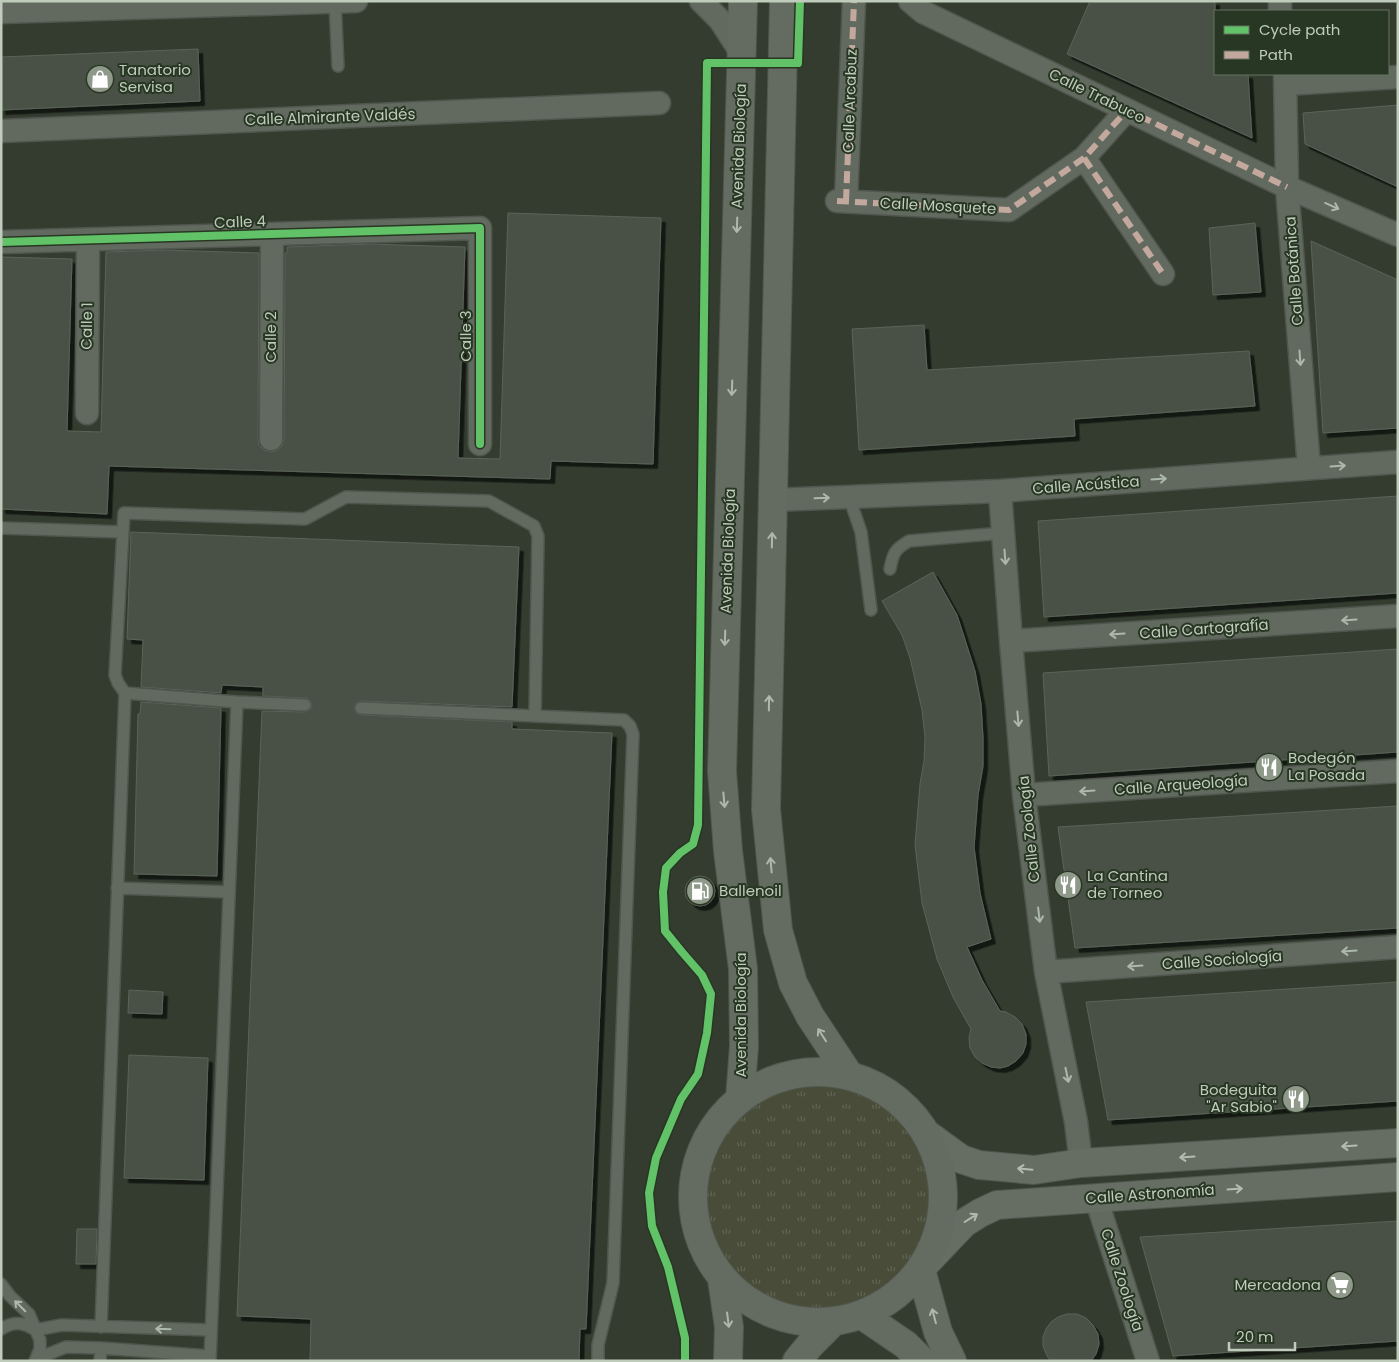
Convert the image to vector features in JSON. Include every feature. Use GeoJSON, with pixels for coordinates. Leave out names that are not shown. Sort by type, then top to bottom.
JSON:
{"type":"FeatureCollection","features":[{"type":"Feature","properties":{"kind":"main road","name":"Avenida Biología"},"geometry":{"type":"LineString","coordinates":[[740,1099],[744,1046],[743,969],[728,851],[722,771],[743,1]]}},
{"type":"Feature","properties":{"kind":"main road"},"geometry":{"type":"LineString","coordinates":[[784,1],[766,809],[778,930],[793,983],[810,1016],[849,1075]]}},
{"type":"Feature","properties":{"kind":"main road"},"geometry":{"type":"LineString","coordinates":[[811,1072],[849,1075],[865,1080],[894,1097],[918,1121],[928,1135],[937,1156],[943,1178],[944,1200],[941,1223],[935,1245],[922,1267],[909,1284],[895,1297],[879,1307],[862,1315],[833,1322],[808,1323],[784,1318],[761,1309],[740,1296],[722,1279],[710,1261],[700,1240],[694,1219],[692,1196],[694,1174],[711,1132],[724,1114],[740,1099],[756,1088],[773,1080],[811,1072]]}},
{"type":"Feature","properties":{"kind":"main road"},"geometry":{"type":"LineString","coordinates":[[922,1267],[938,1332],[952,1361]]}},
{"type":"Feature","properties":{"kind":"main road"},"geometry":{"type":"LineString","coordinates":[[722,1279],[729,1327],[728,1361]]}},
{"type":"Feature","properties":{"kind":"main road"},"geometry":{"type":"LineString","coordinates":[[862,1315],[906,1345],[922,1361]]}},
{"type":"Feature","properties":{"kind":"main road"},"geometry":{"type":"LineString","coordinates":[[797,1361],[833,1322]]}},
{"type":"Feature","properties":{"kind":"street"},"geometry":{"type":"LineString","coordinates":[[702,1],[720,20],[742,54]]}},
{"type":"Feature","properties":{"kind":"street","name":"Calle Arcabuz"},"geometry":{"type":"LineString","coordinates":[[841,201],[854,1]]}},
{"type":"Feature","properties":{"kind":"street","name":"Calle Trabuco"},"geometry":{"type":"LineString","coordinates":[[910,1],[923,12],[1127,110],[1288,187],[1398,235]]}},
{"type":"Feature","properties":{"kind":"street"},"geometry":{"type":"LineString","coordinates":[[1,12],[87,5],[345,2]]}},
{"type":"Feature","properties":{"kind":"street"},"geometry":{"type":"LineString","coordinates":[[1286,79],[1398,77]]}},
{"type":"Feature","properties":{"kind":"street","name":"Calle Botánica"},"geometry":{"type":"LineString","coordinates":[[1286,79],[1288,187],[1309,468]]}},
{"type":"Feature","properties":{"kind":"street","name":"Calle Almirante Valdés"},"geometry":{"type":"LineString","coordinates":[[1,131],[659,104]]}},
{"type":"Feature","properties":{"kind":"street","name":"Calle Mosquete"},"geometry":{"type":"LineString","coordinates":[[841,201],[1009,210],[1084,158],[1127,110]]}},
{"type":"Feature","properties":{"kind":"street"},"geometry":{"type":"LineString","coordinates":[[1084,158],[1163,274]]}},
{"type":"Feature","properties":{"kind":"street","name":"Calle 4"},"geometry":{"type":"LineString","coordinates":[[1,242],[480,228]]}},
{"type":"Feature","properties":{"kind":"street","name":"Calle 3"},"geometry":{"type":"LineString","coordinates":[[480,228],[480,444]]}},
{"type":"Feature","properties":{"kind":"street","name":"Calle 2"},"geometry":{"type":"LineString","coordinates":[[270,439],[272,234]]}},
{"type":"Feature","properties":{"kind":"street","name":"Calle 1"},"geometry":{"type":"LineString","coordinates":[[87,413],[88,240]]}},
{"type":"Feature","properties":{"kind":"street","name":"Calle Acústica"},"geometry":{"type":"LineString","coordinates":[[773,500],[1000,491],[1398,462]]}},
{"type":"Feature","properties":{"kind":"street","name":"Calle Zoología"},"geometry":{"type":"LineString","coordinates":[[1000,491],[1024,795],[1046,972],[1076,1122],[1081,1163]]}},
{"type":"Feature","properties":{"kind":"street","name":"Calle Cartografía"},"geometry":{"type":"LineString","coordinates":[[1011,641],[1398,616]]}},
{"type":"Feature","properties":{"kind":"street","name":"Calle Arqueología"},"geometry":{"type":"LineString","coordinates":[[1024,795],[1398,771]]}},
{"type":"Feature","properties":{"kind":"street","name":"Calle Sociología"},"geometry":{"type":"LineString","coordinates":[[1046,972],[1398,947]]}},
{"type":"Feature","properties":{"kind":"street"},"geometry":{"type":"LineString","coordinates":[[928,1135],[961,1159],[980,1165],[1034,1170],[1081,1163],[1398,1143]]}},
{"type":"Feature","properties":{"kind":"street","name":"Calle Astronomía"},"geometry":{"type":"LineString","coordinates":[[922,1267],[964,1222],[997,1205],[1398,1178]]}},
{"type":"Feature","properties":{"kind":"street","name":"Calle Zoología"},"geometry":{"type":"LineString","coordinates":[[1096,1198],[1148,1361]]}},
{"type":"Feature","properties":{"kind":"lane"},"geometry":{"type":"LineString","coordinates":[[338,66],[345,2]]}},
{"type":"Feature","properties":{"kind":"lane"},"geometry":{"type":"LineString","coordinates":[[101,1327],[125,693],[115,675],[124,514],[305,518],[346,497],[489,501],[534,526],[538,536],[535,716]]}},
{"type":"Feature","properties":{"kind":"lane"},"geometry":{"type":"LineString","coordinates":[[849,497],[861,532],[871,610]]}},
{"type":"Feature","properties":{"kind":"lane"},"geometry":{"type":"LineString","coordinates":[[1,528],[123,532]]}},
{"type":"Feature","properties":{"kind":"lane"},"geometry":{"type":"LineString","coordinates":[[890,569],[893,554],[909,540],[1003,533]]}},
{"type":"Feature","properties":{"kind":"lane"},"geometry":{"type":"LineString","coordinates":[[125,693],[237,702],[305,705]]}},
{"type":"Feature","properties":{"kind":"lane"},"geometry":{"type":"LineString","coordinates":[[35,1360],[66,1347],[100,1348],[210,1358],[237,702]]}},
{"type":"Feature","properties":{"kind":"lane"},"geometry":{"type":"LineString","coordinates":[[362,708],[624,720],[630,726],[633,734],[613,1283],[598,1345],[598,1361]]}},
{"type":"Feature","properties":{"kind":"lane"},"geometry":{"type":"LineString","coordinates":[[117,888],[229,892]]}},
{"type":"Feature","properties":{"kind":"lane"},"geometry":{"type":"LineString","coordinates":[[1,1284],[10,1296],[29,1314],[40,1340],[40,1349],[35,1360]]}},
{"type":"Feature","properties":{"kind":"lane"},"geometry":{"type":"LineString","coordinates":[[1,1329],[16,1323],[26,1324],[35,1330],[62,1325],[211,1330]]}},
{"type":"Feature","properties":{"kind":"lane"},"geometry":{"type":"LineString","coordinates":[[66,1347],[68,1326]]}},
{"type":"Feature","properties":{"kind":"lane"},"geometry":{"type":"LineString","coordinates":[[100,1348],[100,1361]]}},
{"type":"Feature","properties":{"kind":"green space"},"geometry":{"type":"Polygon","coordinates":[[[806,1072],[830,1072],[854,1077],[877,1086],[907,1108],[922,1127],[934,1149],[941,1173],[943,1197],[941,1221],[934,1245],[922,1267],[907,1286],[888,1301],[866,1313],[830,1322],[806,1322],[782,1317],[759,1308],[738,1294],[721,1277],[707,1256],[698,1233],[693,1209],[693,1185],[698,1161],[707,1138],[721,1117],[738,1100],[759,1086],[782,1077],[806,1072]]]}},
{"type":"Feature","properties":{"kind":"building"},"geometry":{"type":"Polygon","coordinates":[[[1090,1],[1215,1],[1214,75],[1248,75],[1252,138],[1067,54],[1090,1]]]}},
{"type":"Feature","properties":{"kind":"building","name":"Tanatorio Servisa"},"geometry":{"type":"Polygon","coordinates":[[[198,49],[200,101],[1,110],[1,57],[198,49]]]}},
{"type":"Feature","properties":{"kind":"building"},"geometry":{"type":"Polygon","coordinates":[[[1398,105],[1398,187],[1305,144],[1303,113],[1398,105]]]}},
{"type":"Feature","properties":{"kind":"building"},"geometry":{"type":"Polygon","coordinates":[[[508,213],[661,218],[653,464],[551,461],[550,479],[109,466],[107,514],[1,509],[1,257],[72,259],[67,431],[101,432],[106,252],[164,250],[259,253],[258,439],[259,445],[264,450],[271,452],[277,451],[282,446],[284,439],[285,253],[287,253],[287,247],[370,244],[465,247],[458,458],[500,459],[508,213]]]}},
{"type":"Feature","properties":{"kind":"building"},"geometry":{"type":"Polygon","coordinates":[[[1255,223],[1261,292],[1213,295],[1209,228],[1255,223]]]}},
{"type":"Feature","properties":{"kind":"building"},"geometry":{"type":"Polygon","coordinates":[[[1311,241],[1398,280],[1398,428],[1323,433],[1311,241]]]}},
{"type":"Feature","properties":{"kind":"building"},"geometry":{"type":"Polygon","coordinates":[[[924,325],[927,370],[1249,351],[1255,406],[1074,419],[1075,436],[859,450],[852,329],[924,325]]]}},
{"type":"Feature","properties":{"kind":"building"},"geometry":{"type":"Polygon","coordinates":[[[1398,496],[1398,593],[1044,617],[1038,521],[1398,496]]]}},
{"type":"Feature","properties":{"kind":"building"},"geometry":{"type":"Polygon","coordinates":[[[131,532],[519,547],[512,707],[361,701],[355,704],[354,708],[357,714],[361,715],[512,722],[512,729],[612,733],[586,1329],[580,1329],[579,1361],[310,1361],[311,1319],[237,1316],[262,711],[305,712],[311,709],[312,705],[309,699],[306,698],[263,696],[263,687],[222,685],[221,693],[141,687],[143,640],[127,639],[131,532]]]}},
{"type":"Feature","properties":{"kind":"building"},"geometry":{"type":"Polygon","coordinates":[[[933,572],[957,615],[975,671],[981,704],[983,766],[978,795],[974,847],[980,893],[991,939],[967,947],[982,980],[1000,1011],[1015,1017],[1022,1024],[1026,1034],[1026,1044],[1023,1053],[1016,1061],[1000,1068],[982,1063],[975,1057],[970,1048],[969,1038],[971,1029],[953,997],[937,959],[922,903],[915,845],[920,784],[924,761],[925,737],[922,710],[910,658],[902,635],[882,601],[933,572]]]}},
{"type":"Feature","properties":{"kind":"building"},"geometry":{"type":"Polygon","coordinates":[[[1398,649],[1398,752],[1049,776],[1043,673],[1398,649]]]}},
{"type":"Feature","properties":{"kind":"building"},"geometry":{"type":"Polygon","coordinates":[[[141,702],[221,708],[217,876],[134,874],[138,714],[140,714],[141,702]]]}},
{"type":"Feature","properties":{"kind":"building"},"geometry":{"type":"Polygon","coordinates":[[[1398,806],[1398,928],[1075,948],[1058,827],[1398,806]]]}},
{"type":"Feature","properties":{"kind":"building","name":"Ballenoil"},"geometry":{"type":"Polygon","coordinates":[[[700,876],[711,880],[715,891],[711,902],[700,906],[689,902],[685,891],[689,880],[700,876]]]}},
{"type":"Feature","properties":{"kind":"building"},"geometry":{"type":"Polygon","coordinates":[[[1398,982],[1398,1101],[1108,1120],[1086,1002],[1398,982]]]}},
{"type":"Feature","properties":{"kind":"building"},"geometry":{"type":"Polygon","coordinates":[[[129,990],[163,992],[162,1014],[128,1013],[129,990]]]}},
{"type":"Feature","properties":{"kind":"building"},"geometry":{"type":"Polygon","coordinates":[[[129,1055],[208,1058],[204,1180],[124,1178],[129,1055]]]}},
{"type":"Feature","properties":{"kind":"building"},"geometry":{"type":"Polygon","coordinates":[[[1398,1221],[1398,1341],[1173,1356],[1140,1237],[1398,1221]]]}},
{"type":"Feature","properties":{"kind":"building"},"geometry":{"type":"Polygon","coordinates":[[[77,1229],[97,1229],[96,1264],[76,1264],[77,1229]]]}},
{"type":"Feature","properties":{"kind":"building"},"geometry":{"type":"Polygon","coordinates":[[[1067,1314],[1077,1314],[1086,1318],[1098,1334],[1099,1344],[1096,1354],[1091,1361],[1051,1361],[1047,1356],[1043,1346],[1043,1337],[1046,1329],[1058,1317],[1067,1314]]]}},
{"type":"Feature","properties":{"kind":"marked path"},"geometry":{"type":"LineString","coordinates":[[846,201],[854,1]]}},
{"type":"Feature","properties":{"kind":"marked path"},"geometry":{"type":"LineString","coordinates":[[837,201],[1009,210],[1084,158],[1127,110],[1287,187]]}},
{"type":"Feature","properties":{"kind":"marked path"},"geometry":{"type":"LineString","coordinates":[[1084,158],[1163,274]]}},
{"type":"Feature","properties":{"kind":"cycle path"},"geometry":{"type":"LineString","coordinates":[[685,1361],[685,1338],[668,1267],[652,1226],[649,1193],[656,1158],[681,1099],[698,1074],[707,1033],[711,994],[702,975],[665,931],[663,892],[666,868],[680,853],[693,844],[698,825],[707,63],[798,63],[800,1]]}},
{"type":"Feature","properties":{"kind":"cycle path"},"geometry":{"type":"LineString","coordinates":[[1,242],[480,228],[480,444]]}},
{"type":"Feature","properties":{"kind":"place","name":"Tanatorio Servisa"},"geometry":{"type":"Point","coordinates":[100,79]}},
{"type":"Feature","properties":{"kind":"place","name":"Bodegón La Posada"},"geometry":{"type":"Point","coordinates":[1269,767]}},
{"type":"Feature","properties":{"kind":"place","name":"La Cantina de Torneo"},"geometry":{"type":"Point","coordinates":[1068,885]}},
{"type":"Feature","properties":{"kind":"place","name":"Ballenoil"},"geometry":{"type":"Point","coordinates":[700,891]}},
{"type":"Feature","properties":{"kind":"place","name":"Bodeguita \"Ar Sabio\""},"geometry":{"type":"Point","coordinates":[1296,1099]}},
{"type":"Feature","properties":{"kind":"place","name":"Mercadona"},"geometry":{"type":"Point","coordinates":[1340,1285]}}]}
